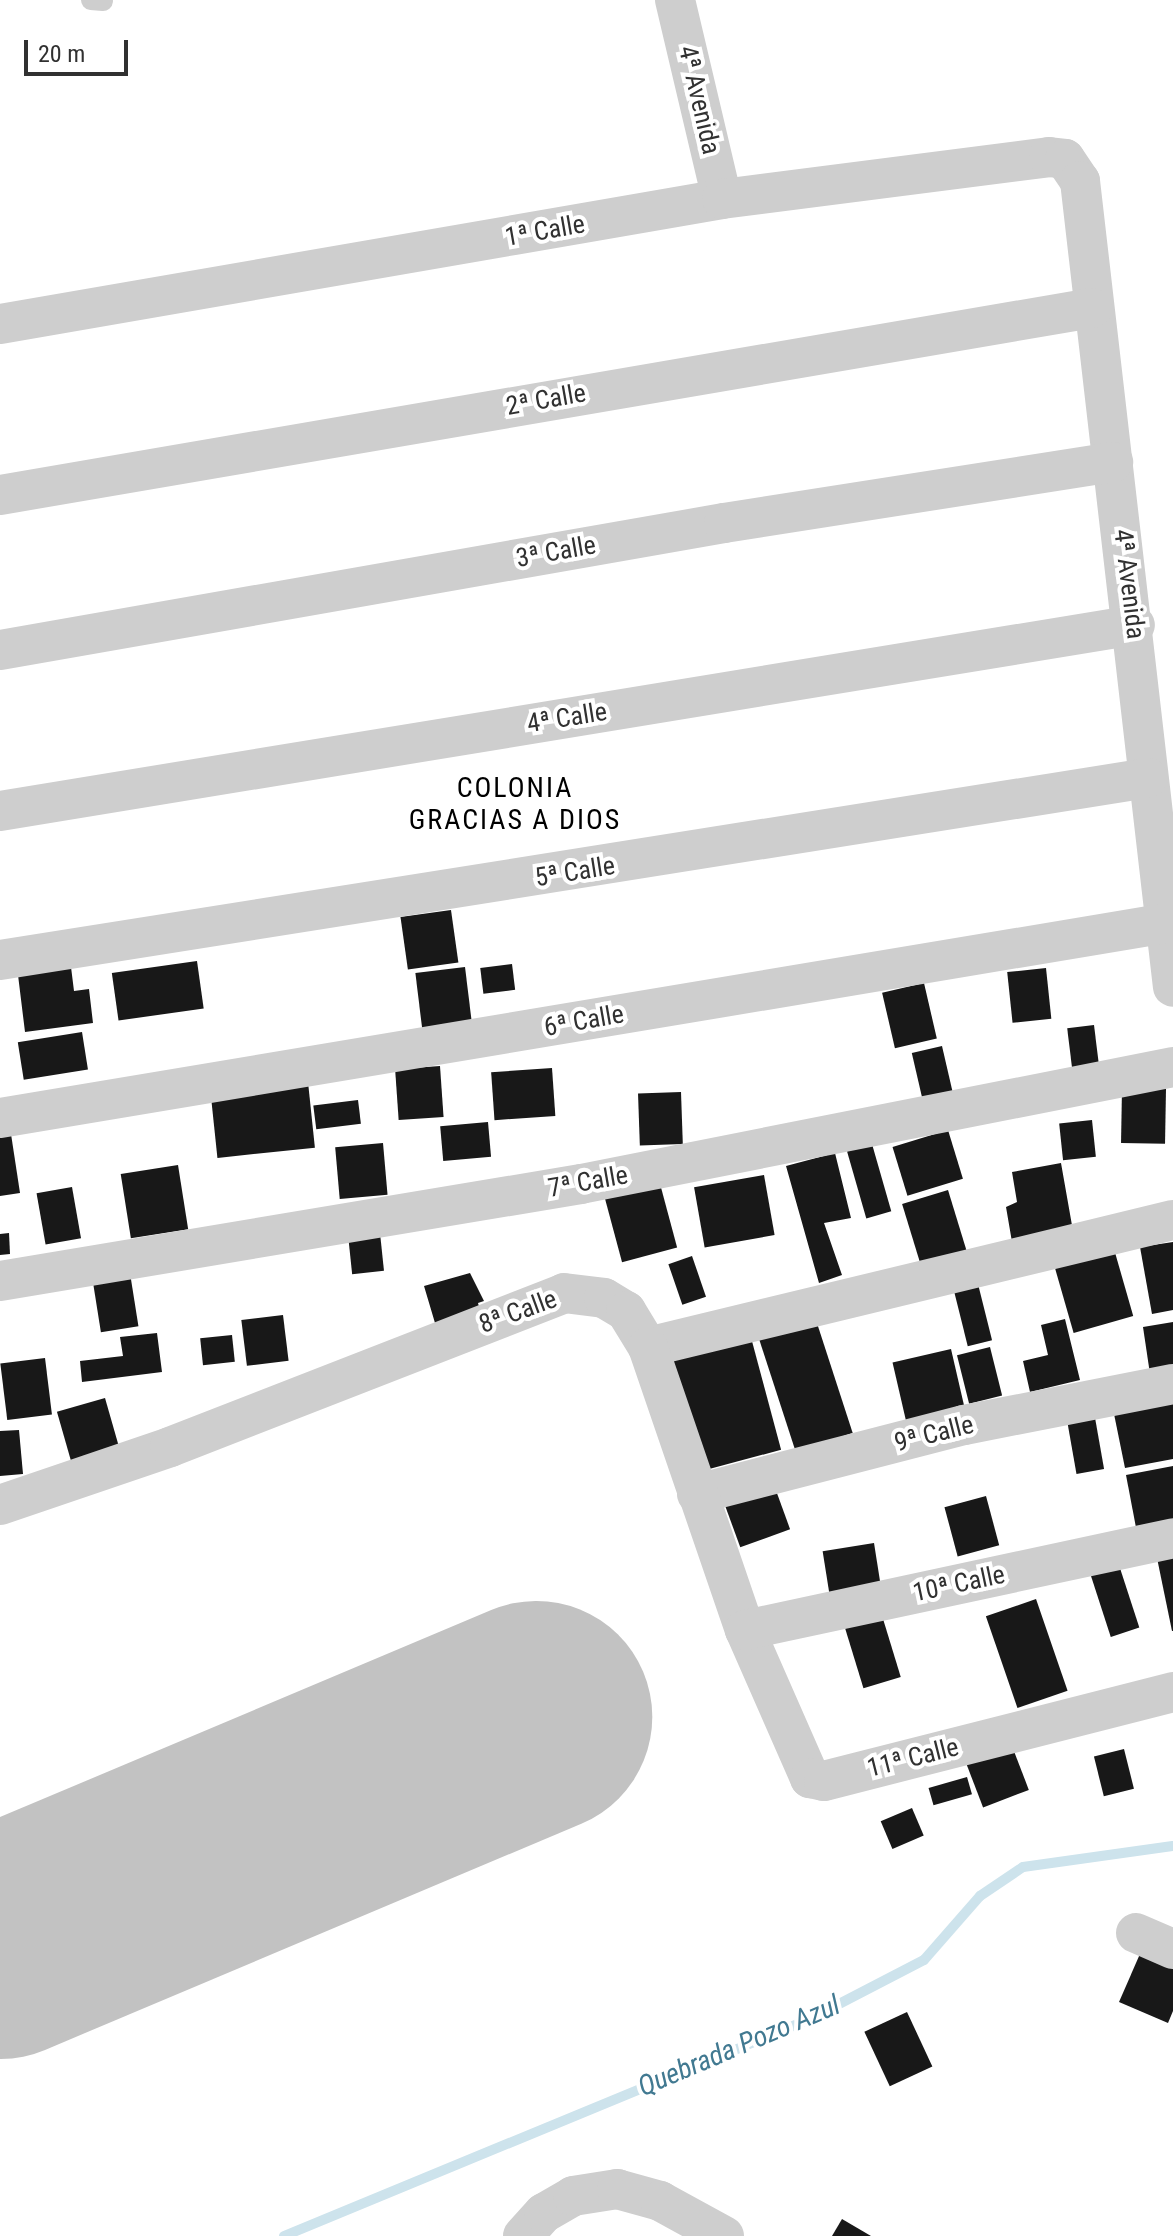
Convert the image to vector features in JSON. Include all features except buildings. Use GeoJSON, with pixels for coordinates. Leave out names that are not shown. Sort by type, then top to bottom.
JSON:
{"type":"FeatureCollection","features":[{"type":"Feature","properties":{"kind":"street","name":"4ª Avenida"},"geometry":{"type":"LineString","coordinates":[[675,0],[722,199]]}},
{"type":"Feature","properties":{"kind":"street","name":"1ª Calle"},"geometry":{"type":"LineString","coordinates":[[0,324],[722,199],[1049,157],[1075,167],[1080,181]]}},
{"type":"Feature","properties":{"kind":"street","name":"4ª Avenida"},"geometry":{"type":"LineString","coordinates":[[1080,181],[1092,308],[1135,625],[1148,778],[1173,987]]}},
{"type":"Feature","properties":{"kind":"street","name":"2ª Calle"},"geometry":{"type":"LineString","coordinates":[[0,495],[1092,308]]}},
{"type":"Feature","properties":{"kind":"street","name":"3ª Calle"},"geometry":{"type":"LineString","coordinates":[[0,650],[709,525],[1113,462]]}},
{"type":"Feature","properties":{"kind":"street","name":"4ª Calle"},"geometry":{"type":"LineString","coordinates":[[0,811],[1135,625]]}},
{"type":"Feature","properties":{"kind":"street","name":"5ª Calle"},"geometry":{"type":"LineString","coordinates":[[0,960],[1148,778]]}},
{"type":"Feature","properties":{"kind":"street","name":"6ª Calle"},"geometry":{"type":"LineString","coordinates":[[0,1118],[1167,923]]}},
{"type":"Feature","properties":{"kind":"street","name":"7ª Calle"},"geometry":{"type":"LineString","coordinates":[[0,1281],[581,1184],[1173,1067]]}},
{"type":"Feature","properties":{"kind":"street"},"geometry":{"type":"LineString","coordinates":[[648,1347],[1173,1220]]}},
{"type":"Feature","properties":{"kind":"street","name":"8ª Calle"},"geometry":{"type":"LineString","coordinates":[[0,1505],[170,1447],[564,1293],[604,1298],[626,1311],[648,1347],[697,1494]]}},
{"type":"Feature","properties":{"kind":"street","name":"9ª Calle"},"geometry":{"type":"LineString","coordinates":[[697,1494],[964,1425],[1173,1384]]}},
{"type":"Feature","properties":{"kind":"street","name":"11ª Calle"},"geometry":{"type":"LineString","coordinates":[[697,1494],[745,1630],[807,1774],[819,1781],[1173,1692]]}},
{"type":"Feature","properties":{"kind":"street","name":"10ª Calle"},"geometry":{"type":"LineString","coordinates":[[745,1630],[1173,1538]]}},
{"type":"Feature","properties":{"kind":"street"},"geometry":{"type":"LineString","coordinates":[[1136,1933],[1173,1949]]}},
{"type":"Feature","properties":{"kind":"street"},"geometry":{"type":"LineString","coordinates":[[523,2236],[544,2213],[573,2196],[617,2189],[660,2201],[724,2236]]}},
{"type":"Feature","properties":{"kind":"waterway","name":"Quebrada Pozo Azul"},"geometry":{"type":"LineString","coordinates":[[284,2236],[812,2018],[924,1960],[980,1896],[1023,1867],[1173,1846]]}},
{"type":"Feature","properties":{"kind":"runway"},"geometry":{"type":"LineString","coordinates":[[0,1943],[536,1717]]}},
{"type":"Feature","properties":{"kind":"district","name":"COLONIA GRACIAS A DIOS"},"geometry":{"type":"Point","coordinates":[515,804]}}]}
